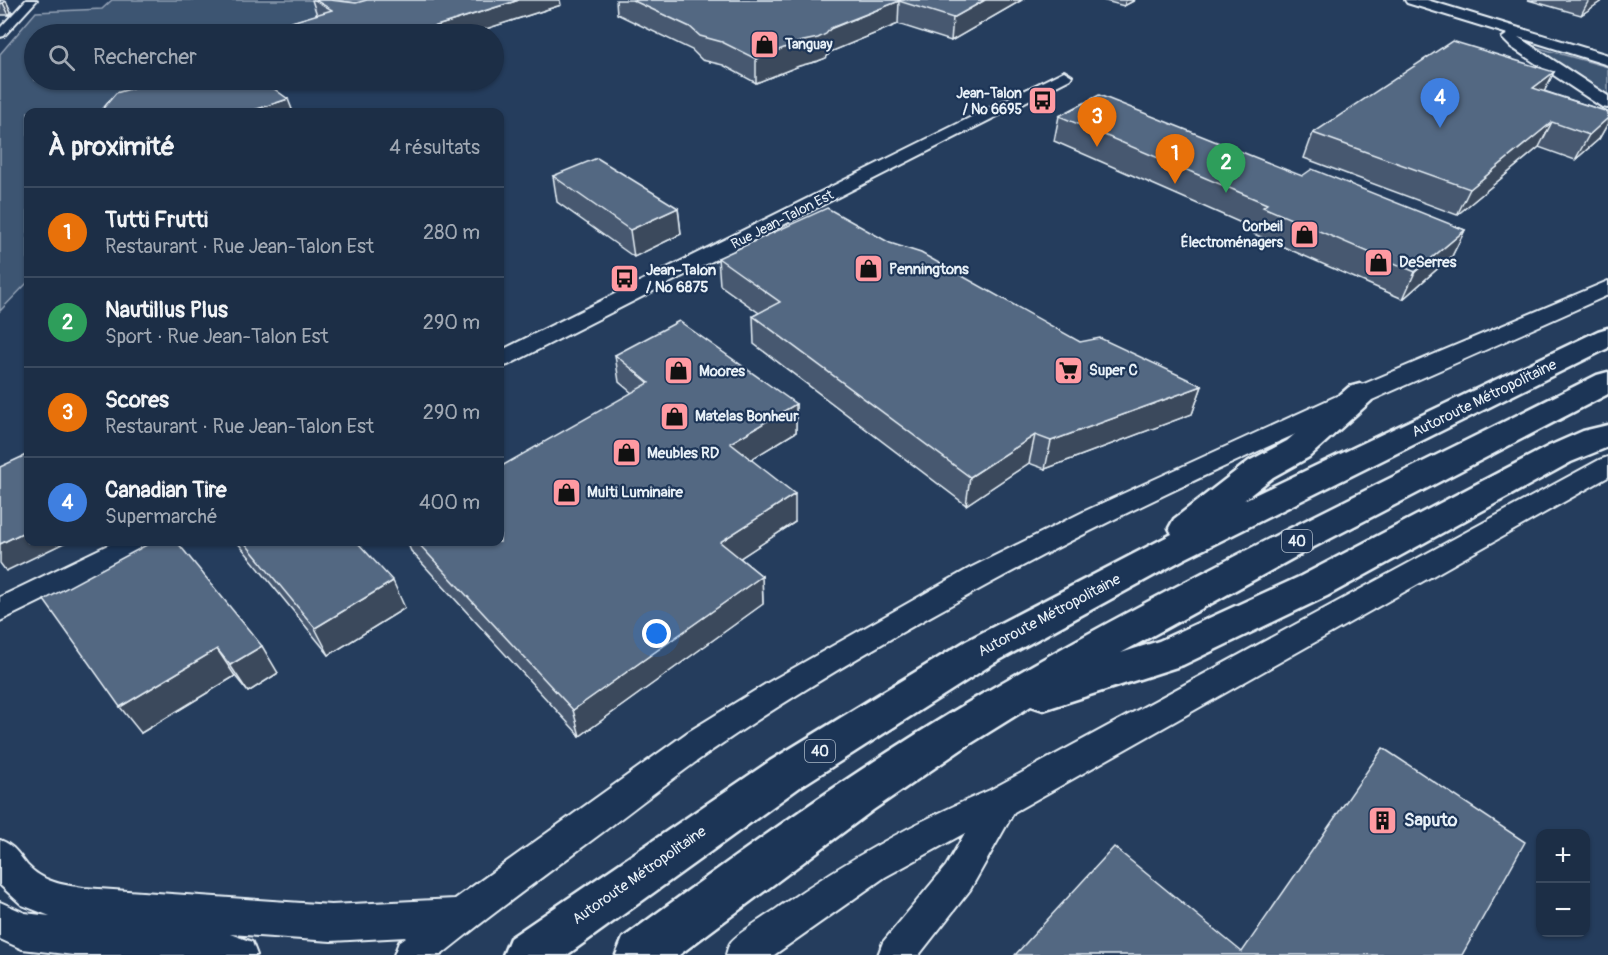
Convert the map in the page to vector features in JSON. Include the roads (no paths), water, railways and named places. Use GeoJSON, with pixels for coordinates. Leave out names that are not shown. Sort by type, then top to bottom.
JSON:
{"type":"FeatureCollection","features":[{"type":"Feature","properties":{"kind":"highway","name":"Autoroute Métropolitaine"},"geometry":{"type":"LineString","coordinates":[[526,955],[839,738],[980,651],[1130,572],[1608,337]]}},
{"type":"Feature","properties":{"kind":"highway","name":"40"},"geometry":{"type":"LineString","coordinates":[[640,955],[831,814],[990,709],[1138,623],[1608,382]]}},
{"type":"Feature","properties":{"kind":"highway"},"geometry":{"type":"LineString","coordinates":[[1130,572],[1261,469],[1298,450],[1360,394]]}},
{"type":"Feature","properties":{"kind":"highway"},"geometry":{"type":"LineString","coordinates":[[990,709],[1169,654],[1314,586],[1560,454],[1594,438],[1608,436]]}},
{"type":"Feature","properties":{"kind":"main road"},"geometry":{"type":"LineString","coordinates":[[1412,0],[1608,60]]}},
{"type":"Feature","properties":{"kind":"main road"},"geometry":{"type":"LineString","coordinates":[[1444,0],[1608,46]]}},
{"type":"Feature","properties":{"kind":"main road"},"geometry":{"type":"LineString","coordinates":[[1502,28],[1516,44],[1608,103]]}},
{"type":"Feature","properties":{"kind":"main road","name":"Rue Jean-Talon Est"},"geometry":{"type":"LineString","coordinates":[[504,358],[1064,76]]}},
{"type":"Feature","properties":{"kind":"main road"},"geometry":{"type":"LineString","coordinates":[[412,955],[460,916],[699,742],[869,637],[980,576],[1077,527],[1360,394],[1474,347],[1606,286]]}},
{"type":"Feature","properties":{"kind":"main road"},"geometry":{"type":"LineString","coordinates":[[744,955],[804,910],[861,872],[921,837],[1002,801],[1608,466]]}},
{"type":"Feature","properties":{"kind":"main road"},"geometry":{"type":"LineString","coordinates":[[0,610],[129,546]]}},
{"type":"Feature","properties":{"kind":"main road"},"geometry":{"type":"LineString","coordinates":[[896,955],[958,878],[1002,801]]}},
{"type":"Feature","properties":{"kind":"main road"},"geometry":{"type":"LineString","coordinates":[[0,856],[20,884],[30,891],[63,903],[84,906],[332,923],[460,916]]}},
{"type":"Feature","properties":{"kind":"main road"},"geometry":{"type":"LineString","coordinates":[[0,920],[22,931],[34,933],[104,941],[210,946],[239,955]]}},
{"type":"Feature","properties":{"kind":"street"},"geometry":{"type":"LineString","coordinates":[[0,34],[32,0]]}},
{"type":"Feature","properties":{"kind":"place","name":"Tanguay"},"geometry":{"type":"Point","coordinates":[764,44]}},
{"type":"Feature","properties":{"kind":"place","name":"Jean-Talon / No 6695"},"geometry":{"type":"Point","coordinates":[1043,101]}},
{"type":"Feature","properties":{"kind":"place","name":"Canadian Tire"},"geometry":{"type":"Point","coordinates":[1440,128]}},
{"type":"Feature","properties":{"kind":"place","name":"Scores"},"geometry":{"type":"Point","coordinates":[1097,147]}},
{"type":"Feature","properties":{"kind":"place","name":"Tutti Frutti"},"geometry":{"type":"Point","coordinates":[1175,184]}},
{"type":"Feature","properties":{"kind":"place","name":"Nautillus Plus"},"geometry":{"type":"Point","coordinates":[1226,193]}},
{"type":"Feature","properties":{"kind":"place","name":"Corbeil Électroménagers"},"geometry":{"type":"Point","coordinates":[1304,234]}},
{"type":"Feature","properties":{"kind":"place","name":"DeSerres"},"geometry":{"type":"Point","coordinates":[1378,262]}},
{"type":"Feature","properties":{"kind":"place","name":"Penningtons"},"geometry":{"type":"Point","coordinates":[868,269]}},
{"type":"Feature","properties":{"kind":"place","name":"Jean-Talon / No 6875"},"geometry":{"type":"Point","coordinates":[625,279]}},
{"type":"Feature","properties":{"kind":"place","name":"Super C"},"geometry":{"type":"Point","coordinates":[1068,370]}},
{"type":"Feature","properties":{"kind":"place","name":"Moores"},"geometry":{"type":"Point","coordinates":[678,371]}},
{"type":"Feature","properties":{"kind":"place","name":"Matelas Bonheur"},"geometry":{"type":"Point","coordinates":[674,416]}},
{"type":"Feature","properties":{"kind":"place","name":"Meubles RD"},"geometry":{"type":"Point","coordinates":[626,453]}},
{"type":"Feature","properties":{"kind":"place","name":"Multi Luminaire"},"geometry":{"type":"Point","coordinates":[566,492]}},
{"type":"Feature","properties":{"kind":"place","name":"Saputo"},"geometry":{"type":"Point","coordinates":[1383,820]}}]}
